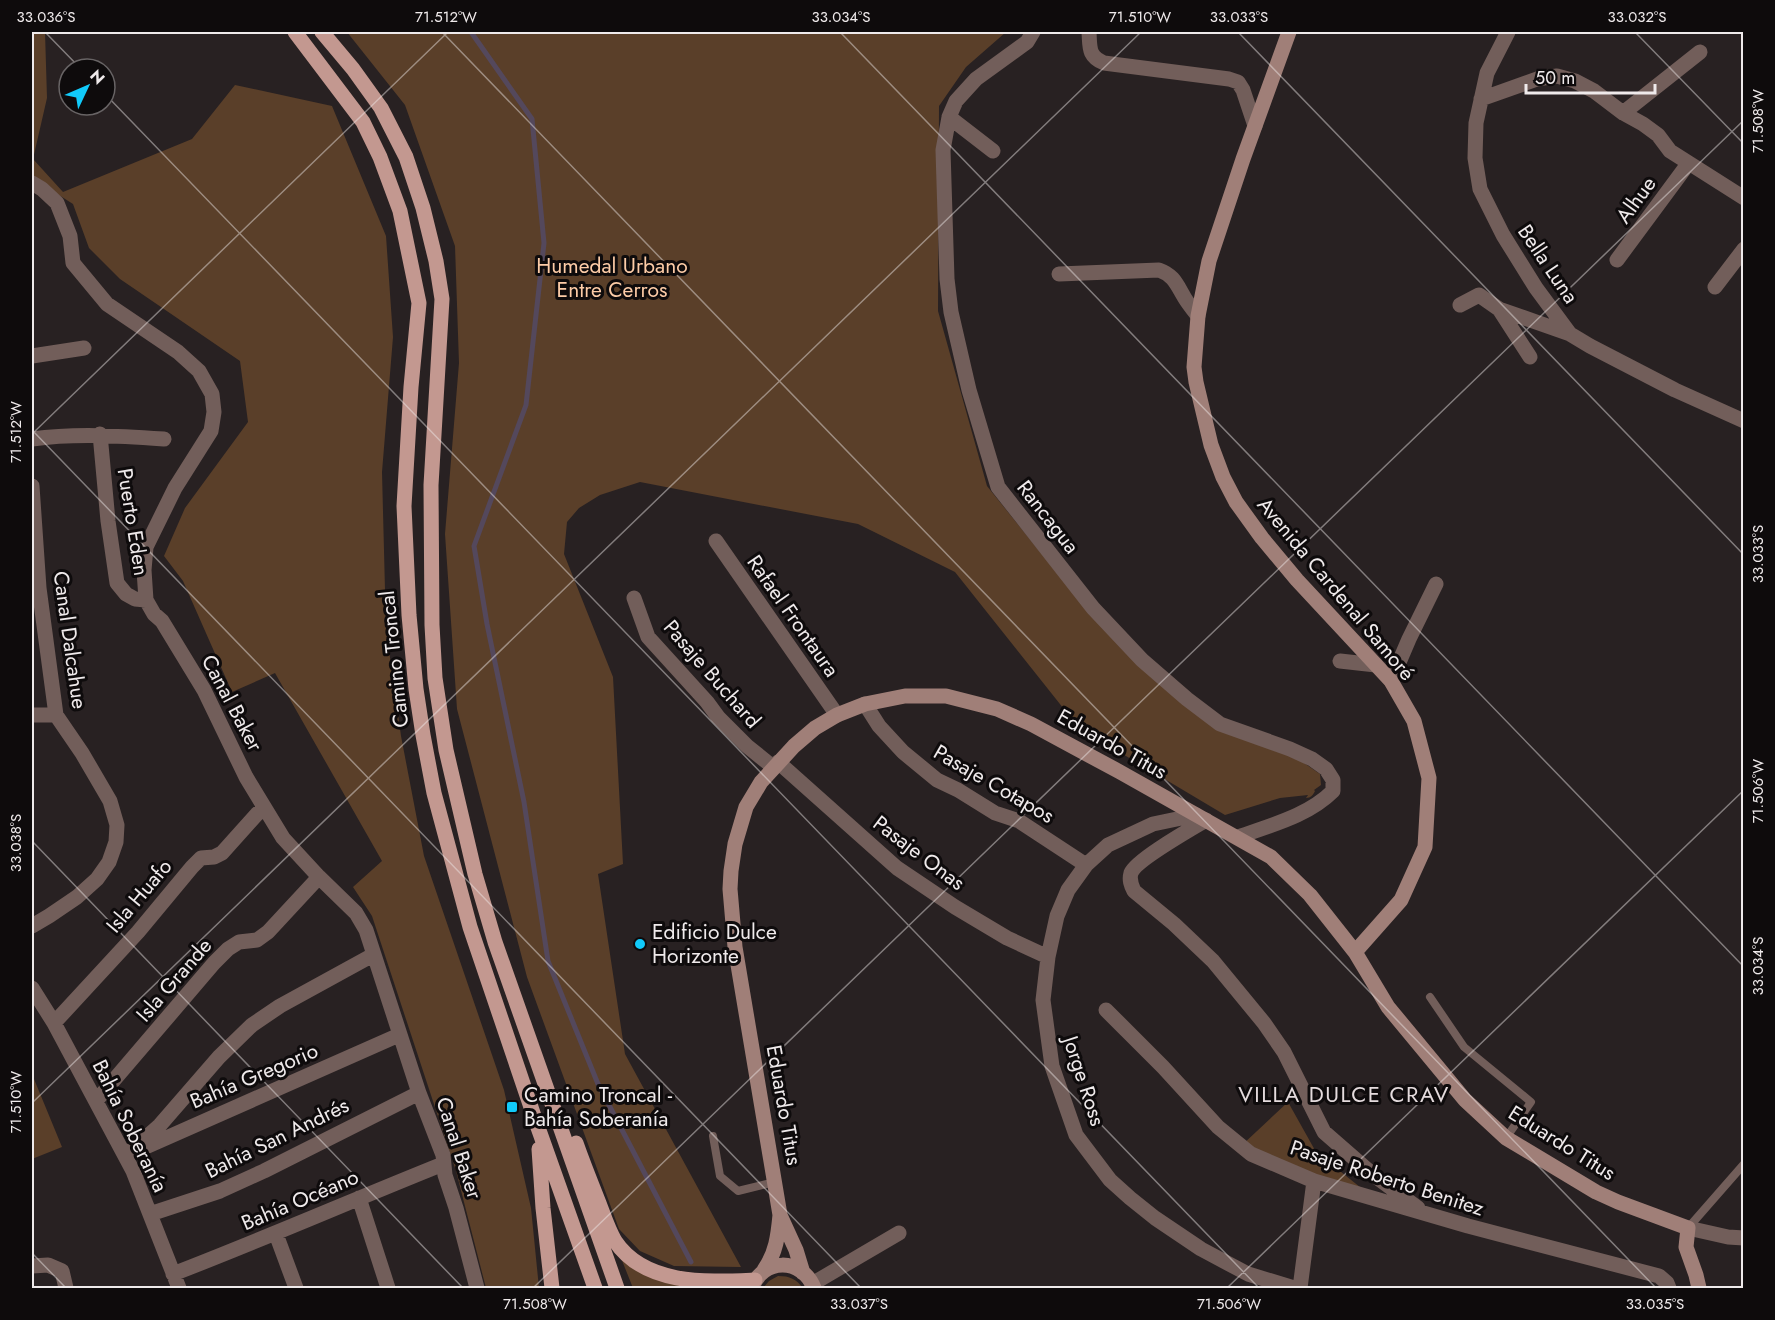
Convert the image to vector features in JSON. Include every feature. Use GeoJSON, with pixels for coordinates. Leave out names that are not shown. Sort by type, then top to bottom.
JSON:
{"type":"FeatureCollection","features":[{"type":"Feature","properties":{"kind":"main road","name":"Camino Troncal"},"geometry":{"type":"LineString","coordinates":[[295,32],[363,122],[380,157],[400,211],[407,240],[419,303],[404,506],[409,615],[417,700],[434,793],[470,927],[595,1288]]}},
{"type":"Feature","properties":{"kind":"main road","name":"Camino Troncal"},"geometry":{"type":"LineString","coordinates":[[322,32],[381,108],[406,157],[423,208],[436,261],[442,299],[431,485],[432,625],[435,678],[446,750],[475,874],[495,942],[617,1288]]}},
{"type":"Feature","properties":{"kind":"main road"},"geometry":{"type":"LineString","coordinates":[[535,1058],[554,1092],[609,1230],[624,1252],[639,1264],[663,1274],[708,1282],[757,1280]]}},
{"type":"Feature","properties":{"kind":"main road"},"geometry":{"type":"LineString","coordinates":[[535,1119],[541,1160],[543,1208],[552,1288]]}},
{"type":"Feature","properties":{"kind":"street","name":"Rancagua"},"geometry":{"type":"LineString","coordinates":[[1033,32],[1027,42],[976,78],[956,101],[949,117],[943,150],[947,279],[951,312],[969,390],[998,487],[1093,608],[1142,660],[1220,724],[1312,759],[1326,769],[1333,780],[1333,791],[1321,803],[1295,816],[1238,837]]}},
{"type":"Feature","properties":{"kind":"street"},"geometry":{"type":"LineString","coordinates":[[1089,32],[1090,50],[1095,58],[1104,63],[1238,82],[1255,126]]}},
{"type":"Feature","properties":{"kind":"street","name":"Avenida Cardenal Samoré"},"geometry":{"type":"LineString","coordinates":[[1289,32],[1209,261],[1198,316],[1194,368],[1211,445],[1223,477],[1236,502],[1297,580],[1390,681],[1414,721],[1430,778],[1425,847],[1401,900],[1355,952]]}},
{"type":"Feature","properties":{"kind":"street","name":"Bella Luna"},"geometry":{"type":"LineString","coordinates":[[1508,32],[1487,73],[1476,123],[1474,158],[1480,189],[1503,235],[1536,288],[1570,334],[1675,390],[1743,421]]}},
{"type":"Feature","properties":{"kind":"street"},"geometry":{"type":"LineString","coordinates":[[1623,113],[1700,52]]}},
{"type":"Feature","properties":{"kind":"street"},"geometry":{"type":"LineString","coordinates":[[1481,99],[1537,79],[1557,76],[1575,81],[1643,124],[1658,135],[1670,151],[1743,198]]}},
{"type":"Feature","properties":{"kind":"street"},"geometry":{"type":"LineString","coordinates":[[949,117],[993,151]]}},
{"type":"Feature","properties":{"kind":"street","name":"Alhue"},"geometry":{"type":"LineString","coordinates":[[1617,260],[1688,164]]}},
{"type":"Feature","properties":{"kind":"street"},"geometry":{"type":"LineString","coordinates":[[32,183],[57,203],[70,236],[73,263],[107,304],[178,352],[198,371],[212,394],[214,412],[211,431],[175,488],[146,547],[144,570],[146,600]]}},
{"type":"Feature","properties":{"kind":"street"},"geometry":{"type":"LineString","coordinates":[[1715,287],[1743,249]]}},
{"type":"Feature","properties":{"kind":"street"},"geometry":{"type":"LineString","coordinates":[[1059,274],[1159,270],[1168,273],[1174,279],[1198,316]]}},
{"type":"Feature","properties":{"kind":"street"},"geometry":{"type":"LineString","coordinates":[[1460,305],[1479,295],[1499,309],[1570,334]]}},
{"type":"Feature","properties":{"kind":"street"},"geometry":{"type":"LineString","coordinates":[[1499,309],[1530,357]]}},
{"type":"Feature","properties":{"kind":"street"},"geometry":{"type":"LineString","coordinates":[[32,356],[84,348]]}},
{"type":"Feature","properties":{"kind":"street"},"geometry":{"type":"LineString","coordinates":[[32,439],[59,435],[100,434],[164,439]]}},
{"type":"Feature","properties":{"kind":"street","name":"Puerto Eden"},"geometry":{"type":"LineString","coordinates":[[100,434],[108,521],[117,583],[126,594],[146,600]]}},
{"type":"Feature","properties":{"kind":"street","name":"Canal Dalcahue"},"geometry":{"type":"LineString","coordinates":[[32,486],[39,588],[56,715],[82,753],[110,801],[117,825],[116,842],[109,862],[97,879],[76,897],[32,926]]}},
{"type":"Feature","properties":{"kind":"street","name":"Rafael Frontaura"},"geometry":{"type":"LineString","coordinates":[[716,541],[837,715]]}},
{"type":"Feature","properties":{"kind":"street"},"geometry":{"type":"LineString","coordinates":[[1390,681],[1436,584]]}},
{"type":"Feature","properties":{"kind":"street","name":"Pasaje Buchard"},"geometry":{"type":"LineString","coordinates":[[634,598],[648,637],[718,717],[747,746],[776,764]]}},
{"type":"Feature","properties":{"kind":"street","name":"Canal Baker"},"geometry":{"type":"LineString","coordinates":[[146,600],[154,614],[162,621],[204,690],[246,777],[283,838],[356,913],[366,930],[399,1035],[443,1155],[443,1164],[477,1288]]}},
{"type":"Feature","properties":{"kind":"street"},"geometry":{"type":"LineString","coordinates":[[1340,661],[1376,665]]}},
{"type":"Feature","properties":{"kind":"street","name":"Eduardo Titus"},"geometry":{"type":"LineString","coordinates":[[757,1280],[774,1254],[780,1215],[735,947],[730,871],[735,844],[746,807],[761,782],[776,764],[815,728],[837,715],[866,704],[905,696],[946,696],[997,709],[1031,724],[1120,772],[1271,857],[1310,895],[1355,952],[1388,1007],[1465,1100],[1506,1138],[1596,1192],[1688,1228]]}},
{"type":"Feature","properties":{"kind":"street","name":"Pasaje Cotapos"},"geometry":{"type":"LineString","coordinates":[[866,704],[879,726],[937,780],[995,813],[1019,821],[1086,865]]}},
{"type":"Feature","properties":{"kind":"street"},"geometry":{"type":"LineString","coordinates":[[32,715],[56,715]]}},
{"type":"Feature","properties":{"kind":"street","name":"Pasaje Onas"},"geometry":{"type":"LineString","coordinates":[[776,764],[897,868],[1007,938],[1048,957]]}},
{"type":"Feature","properties":{"kind":"street","name":"Isla Huafo"},"geometry":{"type":"LineString","coordinates":[[54,1023],[138,932],[192,867],[201,858],[214,858],[222,853],[264,808]]}},
{"type":"Feature","properties":{"kind":"street"},"geometry":{"type":"LineString","coordinates":[[1201,817],[1132,871],[1130,884],[1134,891],[1174,924],[1213,961],[1264,1023],[1284,1052],[1324,1132],[1371,1173],[1425,1214]]}},
{"type":"Feature","properties":{"kind":"street","name":"Jorge Ross"},"geometry":{"type":"LineString","coordinates":[[1201,817],[1153,824],[1108,845],[1086,865],[1068,890],[1057,916],[1042,1000],[1052,1066],[1076,1135],[1110,1180],[1155,1218],[1201,1249],[1248,1274],[1294,1288]]}},
{"type":"Feature","properties":{"kind":"street","name":"Isla Grande"},"geometry":{"type":"LineString","coordinates":[[96,1101],[214,963],[239,942],[257,939],[268,932],[319,877]]}},
{"type":"Feature","properties":{"kind":"street"},"geometry":{"type":"LineString","coordinates":[[125,1156],[160,1125],[219,1057],[252,1025],[280,1006],[373,955]]}},
{"type":"Feature","properties":{"kind":"street","name":"Bahía Soberanía"},"geometry":{"type":"LineString","coordinates":[[32,988],[54,1023],[125,1156],[140,1187],[176,1281]]}},
{"type":"Feature","properties":{"kind":"street","name":"Pasaje Roberto Benitez"},"geometry":{"type":"LineString","coordinates":[[1106,1010],[1218,1127],[1251,1154],[1314,1181],[1425,1214],[1659,1276],[1664,1279],[1669,1288]]}},
{"type":"Feature","properties":{"kind":"street","name":"Bahía Gregorio"},"geometry":{"type":"LineString","coordinates":[[125,1156],[399,1035]]}},
{"type":"Feature","properties":{"kind":"street","name":"Bahía San Andrés"},"geometry":{"type":"LineString","coordinates":[[150,1214],[220,1191],[419,1093]]}},
{"type":"Feature","properties":{"kind":"street","name":"Bahía Océano"},"geometry":{"type":"LineString","coordinates":[[176,1281],[358,1198],[443,1164]]}},
{"type":"Feature","properties":{"kind":"street"},"geometry":{"type":"LineString","coordinates":[[1300,1288],[1314,1181]]}},
{"type":"Feature","properties":{"kind":"street"},"geometry":{"type":"LineString","coordinates":[[358,1198],[388,1288]]}},
{"type":"Feature","properties":{"kind":"street","name":"Eduardo Titus"},"geometry":{"type":"LineString","coordinates":[[780,1215],[810,1282]]}},
{"type":"Feature","properties":{"kind":"street"},"geometry":{"type":"LineString","coordinates":[[1699,1288],[1686,1247],[1688,1228],[1743,1238]]}},
{"type":"Feature","properties":{"kind":"street"},"geometry":{"type":"LineString","coordinates":[[757,1280],[777,1265],[790,1266],[810,1282],[899,1233]]}},
{"type":"Feature","properties":{"kind":"street"},"geometry":{"type":"LineString","coordinates":[[276,1234],[296,1288]]}},
{"type":"Feature","properties":{"kind":"street"},"geometry":{"type":"LineString","coordinates":[[32,1266],[55,1267],[62,1271],[66,1288]]}},
{"type":"Feature","properties":{"kind":"lane"},"geometry":{"type":"LineString","coordinates":[[1430,997],[1464,1047],[1530,1102],[1506,1138]]}},
{"type":"Feature","properties":{"kind":"lane"},"geometry":{"type":"LineString","coordinates":[[713,1136],[720,1176],[738,1191],[775,1182]]}},
{"type":"Feature","properties":{"kind":"lane"},"geometry":{"type":"LineString","coordinates":[[1688,1228],[1743,1164]]}},
{"type":"Feature","properties":{"kind":"green space"},"geometry":{"type":"Polygon","coordinates":[[[32,32],[45,32],[47,98],[33,159],[63,192],[192,139],[235,85],[332,106],[386,236],[393,337],[382,472],[386,629],[401,736],[424,856],[504,1090],[531,1208],[539,1288],[486,1288],[456,1171],[372,916],[353,887],[382,861],[275,673],[232,692],[183,581],[164,556],[185,508],[248,422],[240,361],[120,279],[89,248],[73,204],[32,178],[32,32]]]}},
{"type":"Feature","properties":{"kind":"green space","name":"Humedal Urbano Entre Cerros"},"geometry":{"type":"Polygon","coordinates":[[[347,32],[1006,32],[966,67],[939,106],[938,311],[987,486],[1090,614],[1211,722],[1291,754],[1320,774],[1321,785],[1314,790],[1312,796],[1280,798],[1225,815],[1079,728],[955,572],[858,524],[640,482],[600,495],[579,508],[567,522],[564,554],[613,677],[623,864],[598,874],[625,1054],[741,1267],[674,1266],[640,1251],[619,1229],[527,977],[457,709],[445,534],[459,363],[455,246],[405,105],[347,32]]]}},
{"type":"Feature","properties":{"kind":"green space"},"geometry":{"type":"Polygon","coordinates":[[[34,1079],[62,1147],[32,1159],[32,1080],[34,1079]]]}},
{"type":"Feature","properties":{"kind":"green space"},"geometry":{"type":"Polygon","coordinates":[[[1288,1102],[1316,1152],[1380,1203],[1241,1146],[1288,1102]]]}},
{"type":"Feature","properties":{"kind":"green space"},"geometry":{"type":"Polygon","coordinates":[[[621,1258],[653,1277],[697,1288],[633,1288],[621,1258]]]}},
{"type":"Feature","properties":{"kind":"green space"},"geometry":{"type":"Polygon","coordinates":[[[778,1276],[792,1279],[803,1288],[763,1288],[778,1276]]]}},
{"type":"Feature","properties":{"kind":"waterway"},"geometry":{"type":"LineString","coordinates":[[471,32],[532,119],[544,243],[526,405],[474,546],[487,624],[524,802],[548,961],[598,1084],[691,1262]]}},
{"type":"Feature","properties":{"kind":"place","name":"Edificio Dulce Horizonte"},"geometry":{"type":"Point","coordinates":[640,944]}},
{"type":"Feature","properties":{"kind":"place","name":"Camino Troncal - Bahía Soberanía"},"geometry":{"type":"Point","coordinates":[512,1107]}},
{"type":"Feature","properties":{"kind":"district","name":"VILLA DULCE CRAV"},"geometry":{"type":"Point","coordinates":[1344,1094]}}]}
